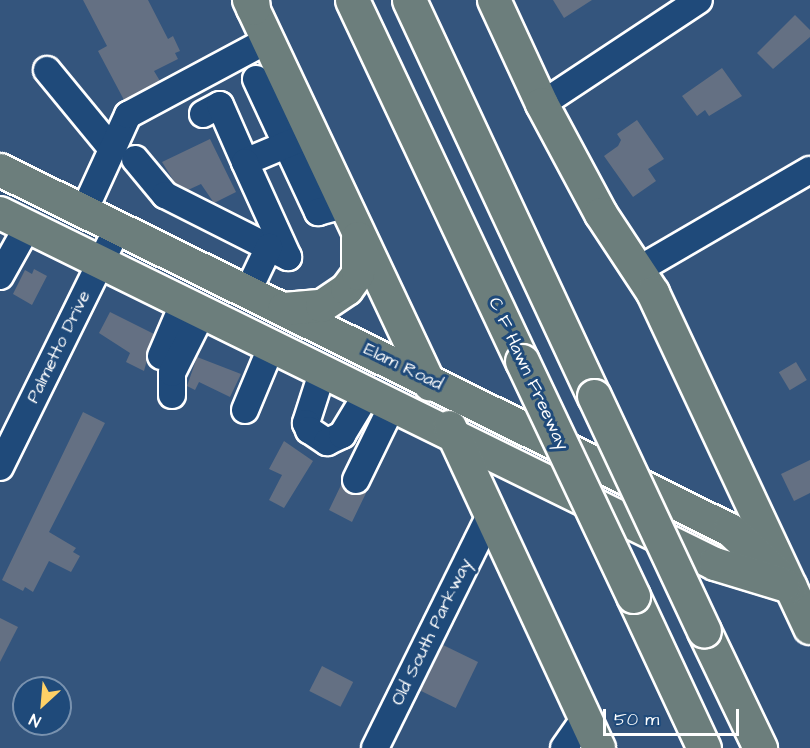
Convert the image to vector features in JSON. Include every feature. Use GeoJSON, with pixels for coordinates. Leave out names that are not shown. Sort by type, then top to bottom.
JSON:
{"type":"FeatureCollection","features":[{"type":"Feature","properties":{"kind":"highway","name":"C F Hawn Freeway"},"geometry":{"type":"LineString","coordinates":[[352,0],[704,748]]}},
{"type":"Feature","properties":{"kind":"highway"},"geometry":{"type":"LineString","coordinates":[[409,0],[760,748]]}},
{"type":"Feature","properties":{"kind":"main road"},"geometry":{"type":"LineString","coordinates":[[494,0],[542,104],[638,270],[800,592],[810,628]]}},
{"type":"Feature","properties":{"kind":"main road"},"geometry":{"type":"LineString","coordinates":[[251,3],[268,40],[299,140],[345,205],[599,748]]}},
{"type":"Feature","properties":{"kind":"main road","name":"Elam Road"},"geometry":{"type":"LineString","coordinates":[[0,170],[426,378],[730,530],[800,592]]}},
{"type":"Feature","properties":{"kind":"main road","name":"Elam Road"},"geometry":{"type":"LineString","coordinates":[[0,213],[453,433],[715,564],[800,592]]}},
{"type":"Feature","properties":{"kind":"main road"},"geometry":{"type":"LineString","coordinates":[[284,309],[321,306],[347,290],[360,263],[358,234]]}},
{"type":"Feature","properties":{"kind":"street"},"geometry":{"type":"LineString","coordinates":[[542,104],[699,0]]}},
{"type":"Feature","properties":{"kind":"street"},"geometry":{"type":"LineString","coordinates":[[84,211],[124,154],[128,115],[268,40]]}},
{"type":"Feature","properties":{"kind":"street"},"geometry":{"type":"LineString","coordinates":[[47,70],[165,195],[288,257],[220,105],[202,114]]}},
{"type":"Feature","properties":{"kind":"street"},"geometry":{"type":"LineString","coordinates":[[244,162],[299,140],[256,79]]}},
{"type":"Feature","properties":{"kind":"street"},"geometry":{"type":"LineString","coordinates":[[638,270],[810,170]]}},
{"type":"Feature","properties":{"kind":"street"},"geometry":{"type":"LineString","coordinates":[[0,276],[28,226]]}},
{"type":"Feature","properties":{"kind":"street","name":"Palmetto Drive"},"geometry":{"type":"LineString","coordinates":[[0,467],[118,227]]}},
{"type":"Feature","properties":{"kind":"street"},"geometry":{"type":"LineString","coordinates":[[248,291],[269,247]]}},
{"type":"Feature","properties":{"kind":"street"},"geometry":{"type":"LineString","coordinates":[[161,356],[193,307]]}},
{"type":"Feature","properties":{"kind":"street"},"geometry":{"type":"LineString","coordinates":[[172,395],[172,373],[193,307]]}},
{"type":"Feature","properties":{"kind":"street"},"geometry":{"type":"LineString","coordinates":[[244,410],[272,345]]}},
{"type":"Feature","properties":{"kind":"street"},"geometry":{"type":"LineString","coordinates":[[323,370],[306,423],[309,430],[327,442],[342,435],[380,398]]}},
{"type":"Feature","properties":{"kind":"street"},"geometry":{"type":"LineString","coordinates":[[356,480],[380,398]]}},
{"type":"Feature","properties":{"kind":"street","name":"Old South Parkway"},"geometry":{"type":"LineString","coordinates":[[375,748],[490,515]]}},
{"type":"Feature","properties":{"kind":"street"},"geometry":{"type":"LineString","coordinates":[[564,748],[585,718]]}},
{"type":"Feature","properties":{"kind":"building"},"geometry":{"type":"Polygon","coordinates":[[[83,0],[148,0],[168,39],[173,36],[180,51],[175,53],[178,59],[154,71],[160,81],[124,100],[98,51],[107,46],[83,0]]]}},
{"type":"Feature","properties":{"kind":"building"},"geometry":{"type":"Polygon","coordinates":[[[553,0],[592,0],[564,18],[553,0]]]}},
{"type":"Feature","properties":{"kind":"building"},"geometry":{"type":"Polygon","coordinates":[[[795,15],[810,30],[810,37],[773,69],[757,53],[795,15]]]}},
{"type":"Feature","properties":{"kind":"building"},"geometry":{"type":"Polygon","coordinates":[[[722,68],[742,96],[709,116],[705,110],[697,116],[682,96],[722,68]]]}},
{"type":"Feature","properties":{"kind":"building"},"geometry":{"type":"Polygon","coordinates":[[[637,120],[664,159],[648,169],[656,181],[633,197],[604,156],[618,146],[621,140],[617,134],[637,120]]]}},
{"type":"Feature","properties":{"kind":"building"},"geometry":{"type":"Polygon","coordinates":[[[210,139],[236,192],[214,203],[201,184],[188,190],[175,183],[162,162],[210,139]]]}},
{"type":"Feature","properties":{"kind":"building"},"geometry":{"type":"Polygon","coordinates":[[[34,269],[47,276],[32,305],[13,294],[25,270],[32,274],[34,269]]]}},
{"type":"Feature","properties":{"kind":"building"},"geometry":{"type":"Polygon","coordinates":[[[110,312],[154,334],[144,371],[126,362],[130,353],[99,333],[110,312]]]}},
{"type":"Feature","properties":{"kind":"building"},"geometry":{"type":"Polygon","coordinates":[[[197,357],[241,374],[230,397],[199,382],[195,390],[187,386],[197,357]]]}},
{"type":"Feature","properties":{"kind":"building"},"geometry":{"type":"Polygon","coordinates":[[[796,362],[807,380],[790,390],[779,372],[796,362]]]}},
{"type":"Feature","properties":{"kind":"building"},"geometry":{"type":"Polygon","coordinates":[[[83,412],[105,423],[49,532],[76,548],[73,552],[80,556],[71,572],[49,561],[33,592],[25,587],[23,591],[2,580],[83,412]]]}},
{"type":"Feature","properties":{"kind":"building"},"geometry":{"type":"Polygon","coordinates":[[[284,441],[313,461],[284,508],[269,500],[282,475],[269,469],[284,441]]]}},
{"type":"Feature","properties":{"kind":"building"},"geometry":{"type":"Polygon","coordinates":[[[810,460],[810,493],[794,501],[781,474],[810,460]]]}},
{"type":"Feature","properties":{"kind":"building"},"geometry":{"type":"Polygon","coordinates":[[[342,483],[350,494],[367,491],[352,522],[329,510],[342,483]]]}},
{"type":"Feature","properties":{"kind":"building"},"geometry":{"type":"Polygon","coordinates":[[[0,618],[18,627],[0,662],[0,618]]]}},
{"type":"Feature","properties":{"kind":"building"},"geometry":{"type":"Polygon","coordinates":[[[443,645],[478,662],[456,708],[421,691],[443,645]]]}},
{"type":"Feature","properties":{"kind":"building"},"geometry":{"type":"Polygon","coordinates":[[[322,666],[353,682],[340,707],[309,691],[322,666]]]}}]}
